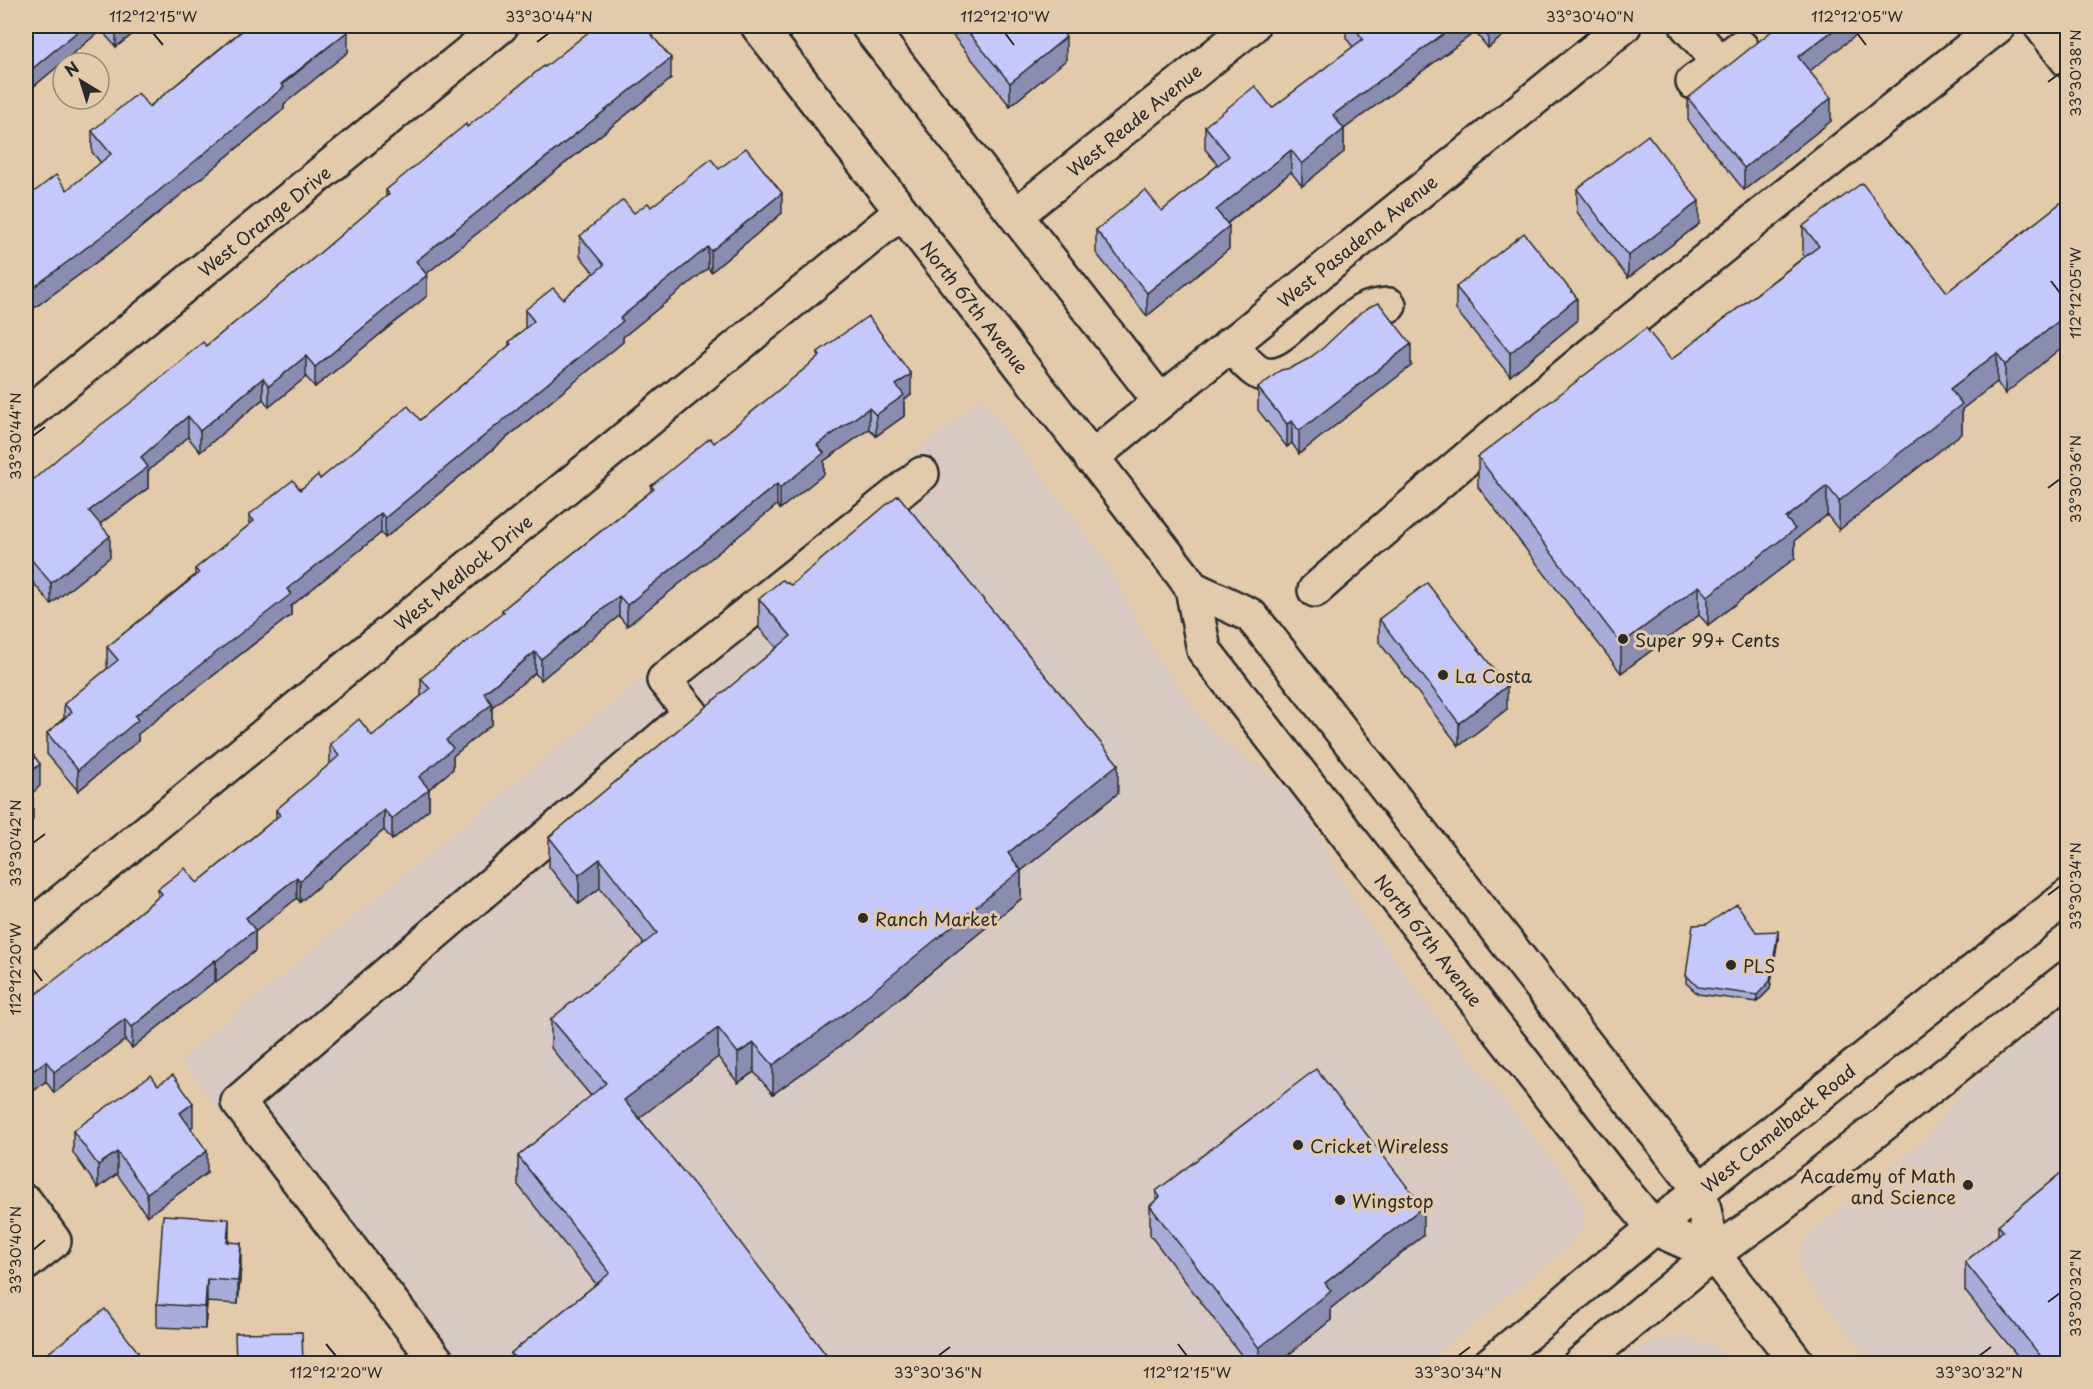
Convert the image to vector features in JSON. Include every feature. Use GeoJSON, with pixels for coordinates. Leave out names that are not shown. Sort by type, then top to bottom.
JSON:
{"type":"FeatureCollection","features":[{"type":"Feature","properties":{"kind":"main road","name":"West Orange Drive"},"geometry":{"type":"LineString","coordinates":[[26,415],[501,26]]}},
{"type":"Feature","properties":{"kind":"main road","name":"North 67th Avenue"},"geometry":{"type":"LineString","coordinates":[[758,26],[1192,588],[1204,650],[1654,1228],[1713,1254]]}},
{"type":"Feature","properties":{"kind":"main road"},"geometry":{"type":"LineString","coordinates":[[868,26],[1160,401]]}},
{"type":"Feature","properties":{"kind":"main road","name":"West Reade Avenue"},"geometry":{"type":"LineString","coordinates":[[1016,215],[1252,26]]}},
{"type":"Feature","properties":{"kind":"main road","name":"West Pasadena Avenue"},"geometry":{"type":"LineString","coordinates":[[1091,458],[1624,26]]}},
{"type":"Feature","properties":{"kind":"main road"},"geometry":{"type":"LineString","coordinates":[[1687,26],[1717,59],[1725,59],[1741,47]]}},
{"type":"Feature","properties":{"kind":"main road"},"geometry":{"type":"LineString","coordinates":[[1315,590],[1416,501],[1777,201],[1998,26]]}},
{"type":"Feature","properties":{"kind":"main road"},"geometry":{"type":"LineString","coordinates":[[2041,26],[2067,61]]}},
{"type":"Feature","properties":{"kind":"main road"},"geometry":{"type":"LineString","coordinates":[[1693,82],[1711,68],[1713,62],[1709,52]]}},
{"type":"Feature","properties":{"kind":"main road","name":"West Medlock Drive"},"geometry":{"type":"LineString","coordinates":[[26,931],[901,212]]}},
{"type":"Feature","properties":{"kind":"main road"},"geometry":{"type":"LineString","coordinates":[[1230,344],[1257,372],[1270,376],[1284,374],[1311,355],[1357,314],[1372,307],[1389,305]]}},
{"type":"Feature","properties":{"kind":"main road"},"geometry":{"type":"LineString","coordinates":[[439,1364],[238,1102],[691,713],[664,680],[922,474]]}},
{"type":"Feature","properties":{"kind":"main road","name":"North 67th Avenue"},"geometry":{"type":"LineString","coordinates":[[1192,588],[1250,615],[1700,1190],[1713,1254],[1798,1364]]}},
{"type":"Feature","properties":{"kind":"main road","name":"West Camelback Road"},"geometry":{"type":"LineString","coordinates":[[1490,1364],[1700,1190],[2067,896]]}},
{"type":"Feature","properties":{"kind":"main road"},"geometry":{"type":"LineString","coordinates":[[1580,1364],[1713,1254],[1775,1210],[2067,978]]}},
{"type":"Feature","properties":{"kind":"main road"},"geometry":{"type":"LineString","coordinates":[[26,1202],[54,1241],[26,1263]]}},
{"type":"Feature","properties":{"kind":"shaded area"},"geometry":{"type":"Polygon","coordinates":[[[982,398],[1102,555],[1157,658],[1214,733],[1296,796],[1360,911],[1437,1017],[1574,1187],[1583,1208],[1584,1225],[1566,1248],[1427,1363],[415,1363],[180,1060],[982,398]]]}},
{"type":"Feature","properties":{"kind":"shaded area","name":"Academy of Math and Science"},"geometry":{"type":"Polygon","coordinates":[[[2067,1006],[2067,1363],[1871,1363],[1805,1279],[1800,1268],[1803,1244],[1811,1232],[1927,1138],[1967,1085],[2067,1006]]]}},
{"type":"Feature","properties":{"kind":"shaded area"},"geometry":{"type":"Polygon","coordinates":[[[1683,1337],[1715,1346],[1733,1363],[1616,1363],[1630,1352],[1653,1342],[1683,1337]]]}},
{"type":"Feature","properties":{"kind":"building"},"geometry":{"type":"Polygon","coordinates":[[[26,26],[84,26],[51,51],[26,74],[26,26]]]}},
{"type":"Feature","properties":{"kind":"building"},"geometry":{"type":"Polygon","coordinates":[[[248,26],[343,26],[348,31],[281,84],[284,87],[122,221],[26,293],[26,189],[30,195],[56,175],[67,190],[111,154],[92,131],[138,93],[149,107],[248,26]]]}},
{"type":"Feature","properties":{"kind":"building"},"geometry":{"type":"Polygon","coordinates":[[[596,26],[644,26],[671,58],[416,261],[427,275],[315,367],[306,356],[269,386],[263,378],[200,431],[188,416],[141,457],[148,467],[89,511],[110,536],[51,583],[26,553],[26,486],[71,447],[133,401],[203,342],[206,346],[308,263],[389,194],[386,190],[466,124],[467,127],[596,26]]]}},
{"type":"Feature","properties":{"kind":"building"},"geometry":{"type":"Polygon","coordinates":[[[963,26],[1057,26],[1066,37],[1010,83],[963,26]]]}},
{"type":"Feature","properties":{"kind":"building"},"geometry":{"type":"Polygon","coordinates":[[[1353,26],[1454,26],[1333,115],[1344,129],[1302,164],[1291,150],[1216,210],[1229,226],[1147,293],[1096,230],[1145,190],[1162,211],[1229,156],[1205,126],[1255,86],[1272,108],[1363,39],[1353,26]]]}},
{"type":"Feature","properties":{"kind":"building"},"geometry":{"type":"Polygon","coordinates":[[[1778,26],[1839,26],[1798,57],[1831,98],[1744,168],[1688,98],[1778,26]]]}},
{"type":"Feature","properties":{"kind":"building"},"geometry":{"type":"Polygon","coordinates":[[[1648,135],[1699,201],[1628,256],[1577,189],[1648,135]]]}},
{"type":"Feature","properties":{"kind":"building"},"geometry":{"type":"Polygon","coordinates":[[[746,148],[782,193],[711,251],[708,247],[620,318],[623,321],[385,518],[381,513],[287,589],[291,594],[135,716],[138,720],[78,770],[47,733],[72,712],[64,704],[118,660],[107,647],[199,573],[195,569],[254,521],[249,515],[293,480],[300,490],[318,475],[320,479],[408,406],[420,420],[511,344],[509,342],[534,321],[525,310],[553,288],[563,299],[604,265],[580,236],[623,200],[634,213],[648,203],[651,207],[711,159],[719,169],[746,148]]]}},
{"type":"Feature","properties":{"kind":"building"},"geometry":{"type":"Polygon","coordinates":[[[1862,183],[1947,292],[2067,198],[2067,314],[2005,365],[1997,353],[1950,389],[1962,404],[1839,501],[1827,486],[1786,518],[1795,529],[1708,596],[1699,586],[1621,644],[1478,457],[1646,328],[1671,360],[1819,246],[1803,226],[1862,183]]]}},
{"type":"Feature","properties":{"kind":"building"},"geometry":{"type":"Polygon","coordinates":[[[1524,233],[1577,298],[1510,353],[1456,287],[1524,233]]]}},
{"type":"Feature","properties":{"kind":"building"},"geometry":{"type":"Polygon","coordinates":[[[1379,303],[1411,344],[1299,431],[1292,421],[1287,424],[1258,388],[1281,370],[1291,368],[1308,359],[1360,313],[1379,303]]]}},
{"type":"Feature","properties":{"kind":"building"},"geometry":{"type":"Polygon","coordinates":[[[868,316],[911,374],[896,385],[904,395],[876,415],[869,408],[817,445],[824,453],[780,488],[777,484],[627,605],[619,596],[541,659],[535,652],[484,693],[492,704],[446,740],[453,748],[419,777],[429,789],[392,819],[384,810],[300,881],[297,877],[246,918],[255,930],[132,1027],[125,1019],[54,1072],[46,1061],[26,1076],[26,1002],[162,894],[158,889],[185,868],[197,883],[280,815],[276,810],[339,756],[330,744],[359,719],[372,736],[430,689],[421,678],[654,489],[651,486],[710,438],[714,443],[820,356],[818,352],[868,316]]]}},
{"type":"Feature","properties":{"kind":"building"},"geometry":{"type":"Polygon","coordinates":[[[898,495],[1118,764],[1008,853],[1021,870],[847,1012],[773,1065],[754,1043],[738,1053],[718,1028],[624,1100],[720,1216],[833,1364],[519,1364],[511,1353],[610,1273],[518,1156],[606,1083],[551,1019],[657,933],[600,859],[579,875],[549,837],[791,636],[759,599],[782,580],[791,585],[898,495]]]}},
{"type":"Feature","properties":{"kind":"building","name":"La Costa"},"geometry":{"type":"Polygon","coordinates":[[[1427,583],[1507,686],[1459,723],[1379,619],[1427,583]]]}},
{"type":"Feature","properties":{"kind":"building"},"geometry":{"type":"Polygon","coordinates":[[[26,745],[40,764],[26,776],[26,745]]]}},
{"type":"Feature","properties":{"kind":"building"},"geometry":{"type":"Polygon","coordinates":[[[26,788],[33,798],[26,804],[26,788]]]}},
{"type":"Feature","properties":{"kind":"building","name":"PLS"},"geometry":{"type":"Polygon","coordinates":[[[1737,904],[1756,932],[1778,931],[1770,981],[1757,995],[1698,987],[1686,975],[1693,925],[1707,924],[1737,904]]]}},
{"type":"Feature","properties":{"kind":"building"},"geometry":{"type":"Polygon","coordinates":[[[1316,1069],[1423,1207],[1325,1283],[1331,1291],[1259,1348],[1150,1206],[1160,1197],[1156,1191],[1316,1069]]]}},
{"type":"Feature","properties":{"kind":"building"},"geometry":{"type":"Polygon","coordinates":[[[151,1075],[158,1085],[173,1075],[193,1103],[180,1113],[207,1151],[147,1193],[117,1152],[98,1165],[73,1131],[151,1075]]]}},
{"type":"Feature","properties":{"kind":"building"},"geometry":{"type":"Polygon","coordinates":[[[2067,1168],[2067,1364],[2047,1364],[1965,1262],[2003,1231],[1998,1225],[2067,1168]]]}},
{"type":"Feature","properties":{"kind":"building"},"geometry":{"type":"Polygon","coordinates":[[[163,1215],[229,1219],[227,1242],[241,1243],[238,1281],[207,1279],[205,1307],[157,1304],[163,1215]]]}},
{"type":"Feature","properties":{"kind":"building"},"geometry":{"type":"Polygon","coordinates":[[[105,1309],[138,1352],[122,1364],[34,1364],[105,1309]]]}},
{"type":"Feature","properties":{"kind":"building"},"geometry":{"type":"Polygon","coordinates":[[[302,1332],[303,1364],[236,1364],[235,1333],[302,1332]]]}},
{"type":"Feature","properties":{"kind":"place","name":"Super 99+ Cents"},"geometry":{"type":"Point","coordinates":[1623,639]}},
{"type":"Feature","properties":{"kind":"place","name":"La Costa"},"geometry":{"type":"Point","coordinates":[1443,675]}},
{"type":"Feature","properties":{"kind":"place","name":"Ranch Market"},"geometry":{"type":"Point","coordinates":[863,918]}},
{"type":"Feature","properties":{"kind":"place","name":"PLS"},"geometry":{"type":"Point","coordinates":[1731,965]}},
{"type":"Feature","properties":{"kind":"place","name":"Cricket Wireless"},"geometry":{"type":"Point","coordinates":[1298,1145]}},
{"type":"Feature","properties":{"kind":"place","name":"Academy of Math and Science"},"geometry":{"type":"Point","coordinates":[1968,1185]}},
{"type":"Feature","properties":{"kind":"place","name":"Wingstop"},"geometry":{"type":"Point","coordinates":[1340,1200]}}]}
